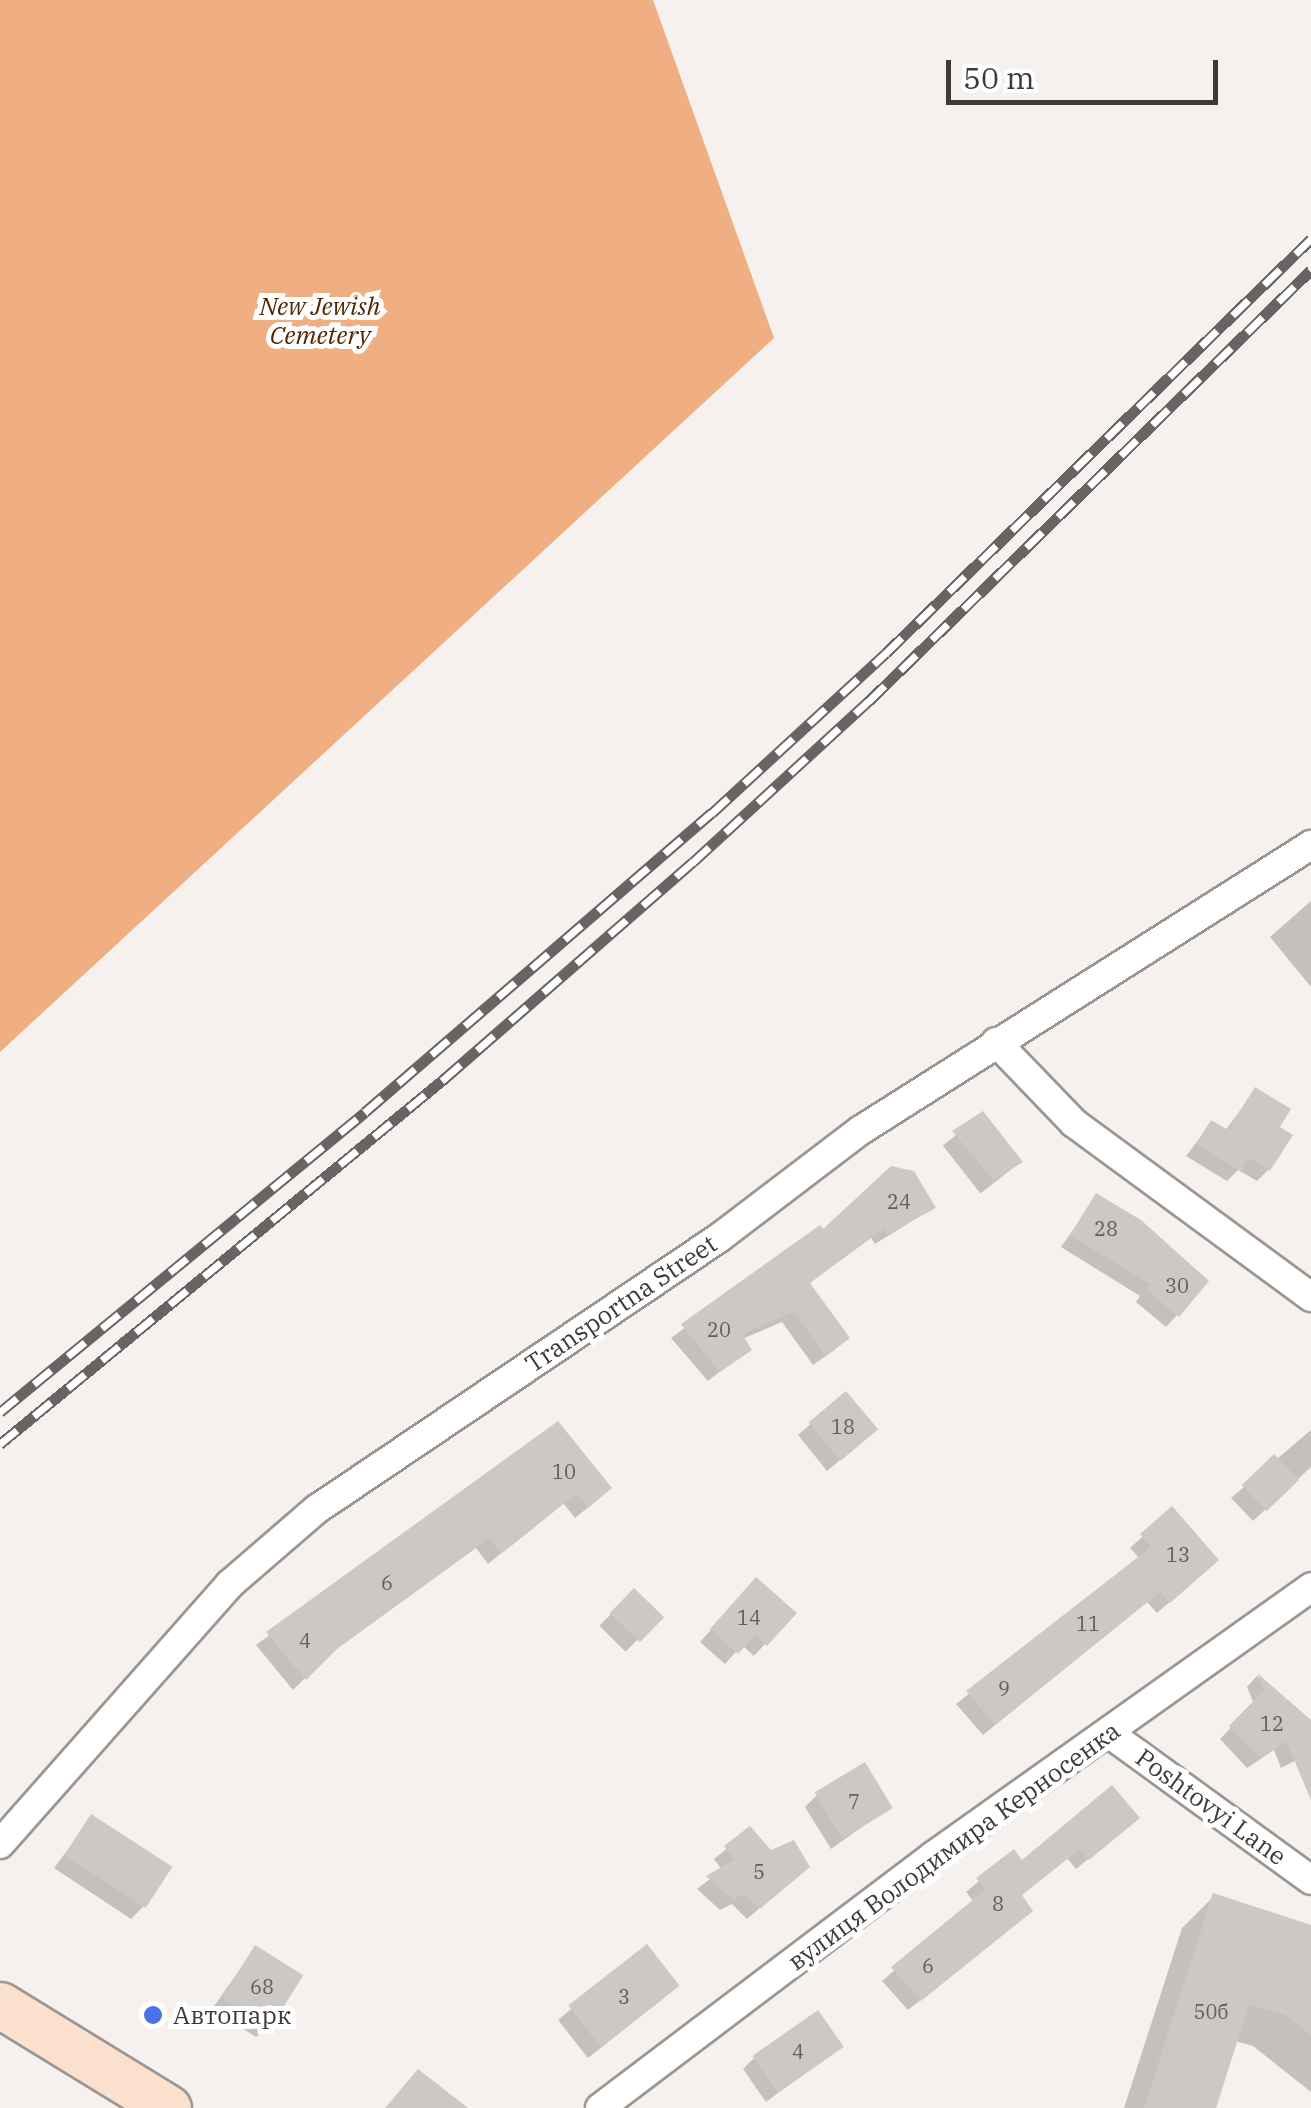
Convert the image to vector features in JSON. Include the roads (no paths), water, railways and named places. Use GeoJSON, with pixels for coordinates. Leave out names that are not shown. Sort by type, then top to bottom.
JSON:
{"type":"FeatureCollection","features":[{"type":"Feature","properties":{"kind":"main road"},"geometry":{"type":"LineString","coordinates":[[0,2005],[168,2108]]}},
{"type":"Feature","properties":{"kind":"street","name":"Transportna Street"},"geometry":{"type":"LineString","coordinates":[[0,1844],[230,1584],[317,1509],[996,1042],[1311,845]]}},
{"type":"Feature","properties":{"kind":"street"},"geometry":{"type":"LineString","coordinates":[[996,1042],[1074,1123],[1311,1297]]}},
{"type":"Feature","properties":{"kind":"street","name":"вулиця Володимира Керносенка"},"geometry":{"type":"LineString","coordinates":[[600,2108],[933,1856],[1110,1734],[1311,1587]]}},
{"type":"Feature","properties":{"kind":"street","name":"Poshtovyi Lane"},"geometry":{"type":"LineString","coordinates":[[1110,1734],[1311,1880]]}},
{"type":"Feature","properties":{"kind":"railway"},"geometry":{"type":"LineString","coordinates":[[0,1412],[365,1112],[712,813],[886,653],[1311,239]]}},
{"type":"Feature","properties":{"kind":"railway"},"geometry":{"type":"LineString","coordinates":[[0,1444],[444,1079],[693,862],[869,701],[1311,270]]}},
{"type":"Feature","properties":{"kind":"place","name":"Автопарк"},"geometry":{"type":"Point","coordinates":[153,2015]}},
{"type":"Feature","properties":{"kind":"park label","name":"New Jewish Cemetery"},"geometry":{"type":"Point","coordinates":[320,322]}}]}
